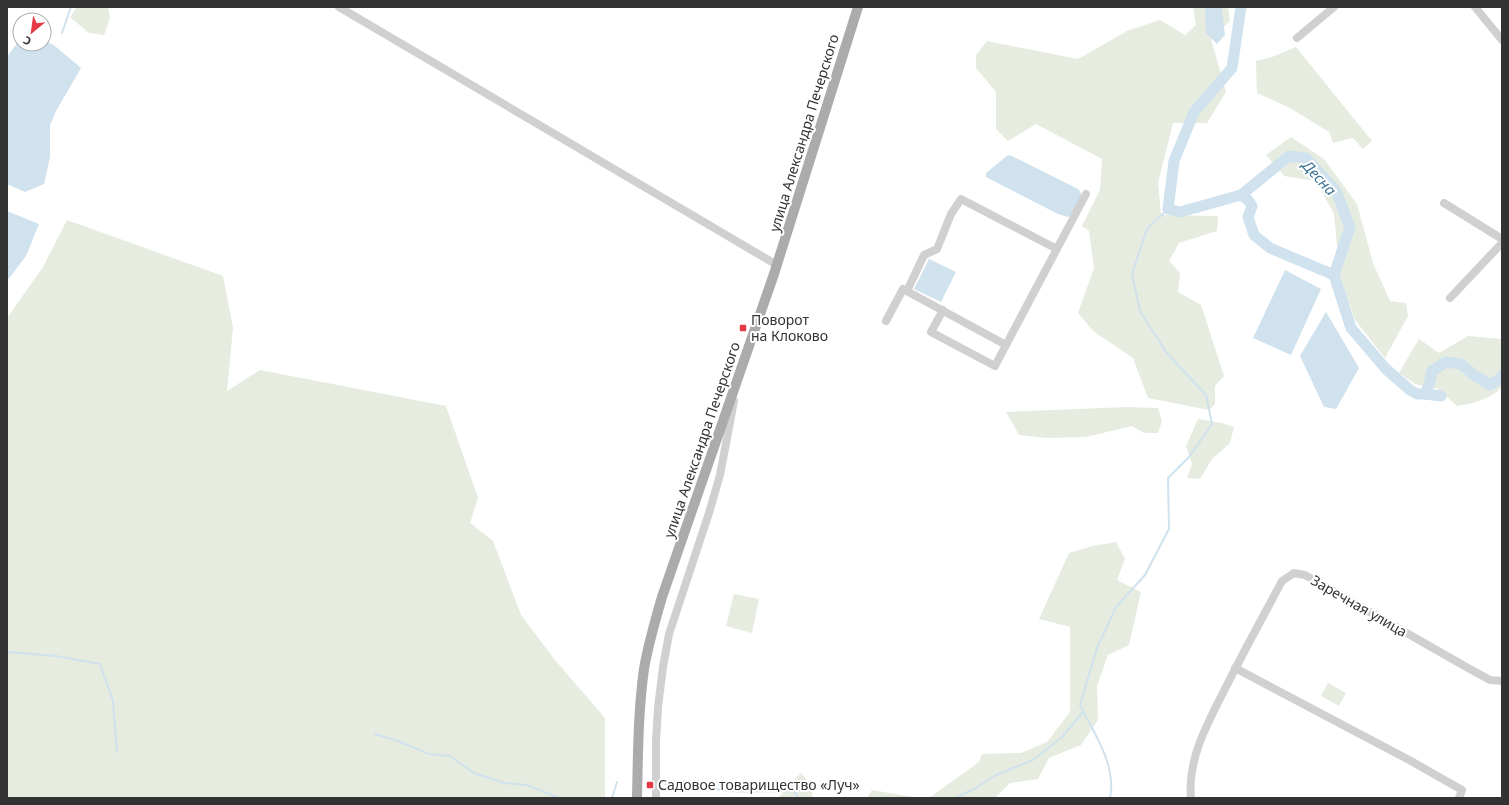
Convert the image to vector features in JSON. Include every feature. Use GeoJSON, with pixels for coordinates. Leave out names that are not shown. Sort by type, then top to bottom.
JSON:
{"type":"FeatureCollection","features":[{"type":"Feature","properties":{"kind":"main road","name":"улица Александра Печерского"},"geometry":{"type":"LineString","coordinates":[[637,798],[640,704],[644,669],[651,636],[662,597],[777,265],[858,7]]}},
{"type":"Feature","properties":{"kind":"street"},"geometry":{"type":"LineString","coordinates":[[339,7],[777,265]]}},
{"type":"Feature","properties":{"kind":"street"},"geometry":{"type":"LineString","coordinates":[[1297,38],[1334,7]]}},
{"type":"Feature","properties":{"kind":"street"},"geometry":{"type":"LineString","coordinates":[[1475,7],[1502,40]]}},
{"type":"Feature","properties":{"kind":"street"},"geometry":{"type":"LineString","coordinates":[[943,310],[931,332],[995,366],[1086,194]]}},
{"type":"Feature","properties":{"kind":"street"},"geometry":{"type":"LineString","coordinates":[[907,291],[924,255],[937,249],[951,214],[961,199],[1057,248]]}},
{"type":"Feature","properties":{"kind":"street"},"geometry":{"type":"LineString","coordinates":[[1444,202],[1502,239]]}},
{"type":"Feature","properties":{"kind":"street"},"geometry":{"type":"LineString","coordinates":[[1450,298],[1502,243]]}},
{"type":"Feature","properties":{"kind":"street"},"geometry":{"type":"LineString","coordinates":[[886,321],[903,289],[1006,344]]}},
{"type":"Feature","properties":{"kind":"street"},"geometry":{"type":"LineString","coordinates":[[656,798],[656,741],[658,707],[669,634],[720,476],[738,381]]}},
{"type":"Feature","properties":{"kind":"street","name":"Заречная улица"},"geometry":{"type":"LineString","coordinates":[[1191,798],[1193,770],[1201,736],[1235,668],[1282,581],[1294,573],[1305,575],[1490,680],[1502,681]]}},
{"type":"Feature","properties":{"kind":"street"},"geometry":{"type":"LineString","coordinates":[[1235,668],[1411,761],[1462,790],[1458,798]]}},
{"type":"Feature","properties":{"kind":"shaded area"},"geometry":{"type":"Polygon","coordinates":[[[77,7],[108,7],[110,18],[104,35],[89,33],[70,17],[77,7]]]}},
{"type":"Feature","properties":{"kind":"shaded area"},"geometry":{"type":"Polygon","coordinates":[[[1193,7],[1228,7],[1230,21],[1211,39],[1226,92],[1207,123],[1173,123],[1158,183],[1161,215],[1218,216],[1217,231],[1179,243],[1169,261],[1180,273],[1178,292],[1201,305],[1224,376],[1215,386],[1215,404],[1209,410],[1148,398],[1133,358],[1093,331],[1078,313],[1094,268],[1089,231],[1082,226],[1100,190],[1102,159],[1036,124],[1008,141],[996,129],[996,92],[976,68],[976,55],[987,41],[1078,59],[1127,31],[1160,20],[1185,35],[1196,25],[1193,7]]]}},
{"type":"Feature","properties":{"kind":"shaded area"},"geometry":{"type":"Polygon","coordinates":[[[1296,47],[1372,141],[1363,149],[1353,138],[1333,143],[1329,132],[1290,108],[1257,93],[1256,61],[1272,57],[1296,47]]]}},
{"type":"Feature","properties":{"kind":"shaded area"},"geometry":{"type":"Polygon","coordinates":[[[1291,137],[1324,159],[1357,204],[1373,263],[1390,301],[1406,303],[1408,316],[1385,358],[1355,320],[1340,278],[1334,214],[1316,181],[1284,176],[1266,155],[1291,137]]]}},
{"type":"Feature","properties":{"kind":"shaded area"},"geometry":{"type":"Polygon","coordinates":[[[67,220],[223,276],[233,328],[227,391],[260,370],[446,406],[478,498],[470,523],[493,541],[521,615],[555,660],[605,718],[605,798],[7,798],[7,318],[43,267],[67,220]]]}},
{"type":"Feature","properties":{"kind":"shaded area"},"geometry":{"type":"Polygon","coordinates":[[[1468,336],[1502,339],[1502,387],[1493,395],[1469,404],[1457,406],[1438,389],[1415,384],[1399,373],[1419,339],[1439,353],[1468,336]]]}},
{"type":"Feature","properties":{"kind":"shaded area"},"geometry":{"type":"Polygon","coordinates":[[[1127,407],[1158,408],[1162,421],[1158,433],[1144,433],[1132,426],[1086,437],[1048,438],[1019,435],[1006,412],[1127,407]]]}},
{"type":"Feature","properties":{"kind":"shaded area"},"geometry":{"type":"Polygon","coordinates":[[[1198,419],[1222,423],[1234,427],[1230,443],[1212,459],[1200,479],[1187,478],[1192,464],[1186,446],[1198,419]]]}},
{"type":"Feature","properties":{"kind":"shaded area"},"geometry":{"type":"Polygon","coordinates":[[[1116,542],[1125,559],[1117,580],[1141,592],[1129,645],[1108,655],[1097,686],[1098,720],[1081,745],[1049,758],[1038,779],[1010,783],[995,798],[929,798],[979,762],[982,754],[1021,753],[1047,742],[1070,712],[1070,627],[1039,619],[1069,553],[1093,546],[1116,542]]]}},
{"type":"Feature","properties":{"kind":"shaded area"},"geometry":{"type":"Polygon","coordinates":[[[734,594],[759,599],[752,633],[726,626],[734,594]]]}},
{"type":"Feature","properties":{"kind":"shaded area"},"geometry":{"type":"Polygon","coordinates":[[[1328,683],[1346,693],[1339,706],[1321,696],[1328,683]]]}},
{"type":"Feature","properties":{"kind":"shaded area"},"geometry":{"type":"Polygon","coordinates":[[[801,773],[813,787],[812,798],[778,798],[801,773]]]}},
{"type":"Feature","properties":{"kind":"shaded area"},"geometry":{"type":"Polygon","coordinates":[[[872,790],[919,798],[867,798],[872,790]]]}},
{"type":"Feature","properties":{"kind":"water"},"geometry":{"type":"Polygon","coordinates":[[[1205,7],[1221,7],[1222,10],[1225,35],[1217,44],[1206,33],[1205,7]]]}},
{"type":"Feature","properties":{"kind":"water"},"geometry":{"type":"Polygon","coordinates":[[[52,44],[81,68],[56,111],[50,125],[50,157],[44,184],[25,192],[7,184],[7,57],[12,50],[12,52],[52,52],[52,44]]]}},
{"type":"Feature","properties":{"kind":"water"},"geometry":{"type":"Polygon","coordinates":[[[1008,155],[1078,189],[1081,193],[1078,207],[1068,217],[1058,214],[986,177],[986,173],[1008,155]]]}},
{"type":"Feature","properties":{"kind":"water"},"geometry":{"type":"Polygon","coordinates":[[[7,211],[39,224],[26,256],[7,281],[7,211]]]}},
{"type":"Feature","properties":{"kind":"water"},"geometry":{"type":"Polygon","coordinates":[[[929,259],[956,272],[941,302],[914,289],[929,259]]]}},
{"type":"Feature","properties":{"kind":"water"},"geometry":{"type":"Polygon","coordinates":[[[1285,270],[1321,289],[1291,355],[1253,338],[1285,270]]]}},
{"type":"Feature","properties":{"kind":"water"},"geometry":{"type":"Polygon","coordinates":[[[1326,312],[1359,368],[1336,409],[1324,407],[1300,356],[1326,312]]]}},
{"type":"Feature","properties":{"kind":"waterway"},"geometry":{"type":"LineString","coordinates":[[62,33],[71,7]]}},
{"type":"Feature","properties":{"kind":"waterway","name":"Десна"},"geometry":{"type":"LineString","coordinates":[[1241,7],[1232,68],[1194,112],[1174,161],[1168,209],[1180,212],[1241,195],[1289,156],[1306,158],[1336,191],[1350,227],[1334,275],[1351,328],[1386,369],[1410,390],[1417,394],[1425,394],[1429,385],[1432,371],[1446,362],[1461,364],[1474,375],[1490,385],[1501,378],[1502,375]]}},
{"type":"Feature","properties":{"kind":"waterway"},"geometry":{"type":"LineString","coordinates":[[1241,195],[1248,200],[1252,206],[1248,217],[1254,235],[1270,248],[1334,275]]}},
{"type":"Feature","properties":{"kind":"waterway"},"geometry":{"type":"LineString","coordinates":[[1110,798],[1111,786],[1107,762],[1103,750],[1080,705],[1097,648],[1116,607],[1145,575],[1169,529],[1168,478],[1189,457],[1212,424],[1206,395],[1166,352],[1140,311],[1132,274],[1147,229],[1168,209]]}},
{"type":"Feature","properties":{"kind":"waterway"},"geometry":{"type":"LineString","coordinates":[[1425,394],[1441,396]]}},
{"type":"Feature","properties":{"kind":"waterway"},"geometry":{"type":"LineString","coordinates":[[7,652],[56,656],[100,664],[113,701],[117,752]]}},
{"type":"Feature","properties":{"kind":"waterway"},"geometry":{"type":"LineString","coordinates":[[955,798],[974,789],[996,775],[1033,760],[1061,738],[1083,712]]}},
{"type":"Feature","properties":{"kind":"waterway"},"geometry":{"type":"LineString","coordinates":[[375,734],[398,741],[429,754],[450,756],[474,773],[504,783],[527,785],[559,798]]}},
{"type":"Feature","properties":{"kind":"waterway"},"geometry":{"type":"LineString","coordinates":[[665,784],[683,781],[698,783],[720,790],[729,791],[794,791],[798,798]]}},
{"type":"Feature","properties":{"kind":"waterway"},"geometry":{"type":"LineString","coordinates":[[612,798],[617,782]]}},
{"type":"Feature","properties":{"kind":"place","name":"Поворот на Клоково"},"geometry":{"type":"Point","coordinates":[743,328]}},
{"type":"Feature","properties":{"kind":"place","name":"Садовое товарищество «Луч»"},"geometry":{"type":"Point","coordinates":[650,785]}}]}
